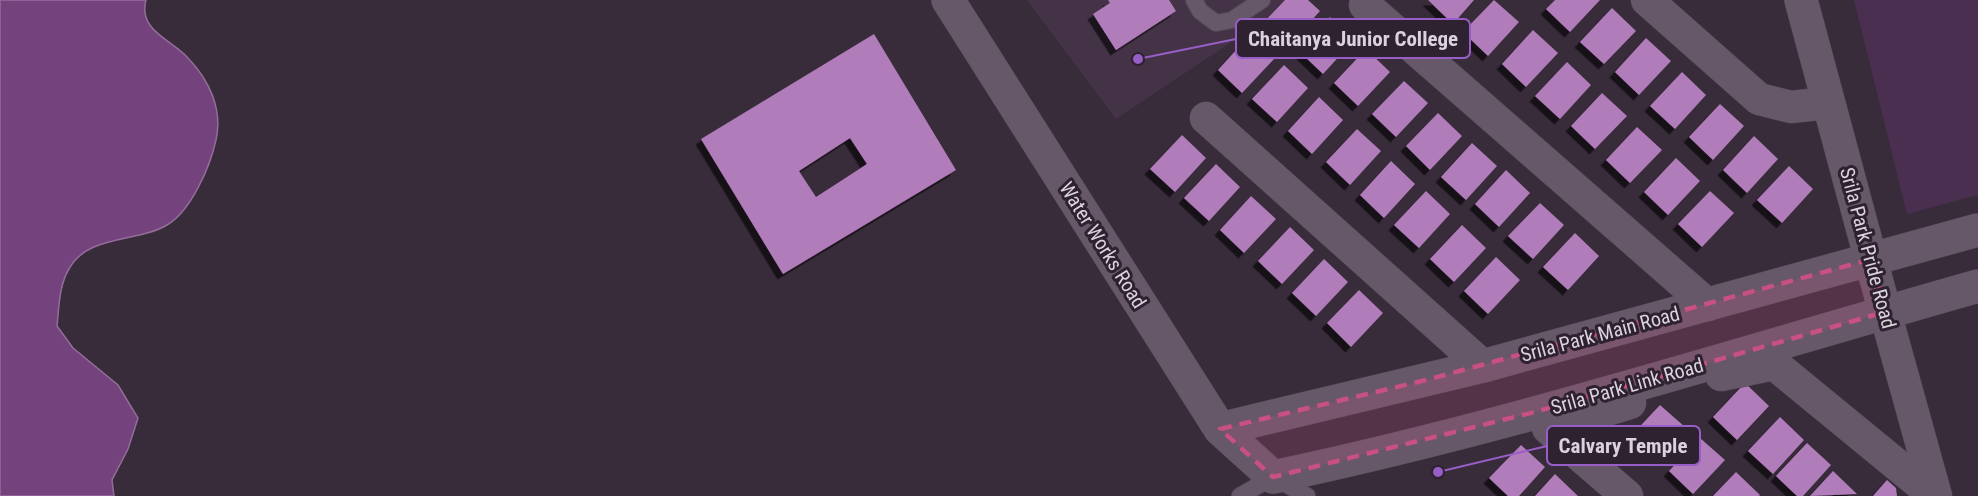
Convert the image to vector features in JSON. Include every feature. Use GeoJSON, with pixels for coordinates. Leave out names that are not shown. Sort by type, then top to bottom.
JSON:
{"type":"FeatureCollection","features":[{"type":"Feature","properties":{"kind":"street","name":"Water Works Road"},"geometry":{"type":"LineString","coordinates":[[948,0],[1220,429],[1274,487]]}},
{"type":"Feature","properties":{"kind":"street"},"geometry":{"type":"LineString","coordinates":[[1647,0],[1759,99],[1791,107],[1828,103]]}},
{"type":"Feature","properties":{"kind":"street","name":"Srila Park Pride Road"},"geometry":{"type":"LineString","coordinates":[[1801,0],[1935,496]]}},
{"type":"Feature","properties":{"kind":"street"},"geometry":{"type":"LineString","coordinates":[[1365,5],[1707,305]]}},
{"type":"Feature","properties":{"kind":"street"},"geometry":{"type":"LineString","coordinates":[[1206,118],[1483,366]]}},
{"type":"Feature","properties":{"kind":"street","name":"Srila Park Main Road"},"geometry":{"type":"LineString","coordinates":[[1220,429],[1483,366],[1978,230]]}},
{"type":"Feature","properties":{"kind":"street","name":"Srila Park Link Road"},"geometry":{"type":"LineString","coordinates":[[1274,487],[1330,465],[1535,412],[1978,286]]}},
{"type":"Feature","properties":{"kind":"street"},"geometry":{"type":"LineString","coordinates":[[1626,496],[1548,428],[1738,369],[1774,364],[1935,496]]}},
{"type":"Feature","properties":{"kind":"lane"},"geometry":{"type":"LineString","coordinates":[[1194,0],[1200,11],[1216,23],[1232,20],[1262,0]]}},
{"type":"Feature","properties":{"kind":"lane"},"geometry":{"type":"LineString","coordinates":[[1240,496],[1274,487]]}},
{"type":"Feature","properties":{"kind":"lane","name":"Water Works Road"},"geometry":{"type":"LineString","coordinates":[[1274,487],[1307,496]]}},
{"type":"Feature","properties":{"kind":"highlighted area"},"geometry":{"type":"Polygon","coordinates":[[[1872,259],[1885,312],[1535,412],[1273,477],[1220,429],[1426,380],[1872,259]]]}},
{"type":"Feature","properties":{"kind":"shaded area"},"geometry":{"type":"Polygon","coordinates":[[[0,0],[146,0],[145,11],[151,27],[181,51],[196,67],[208,85],[216,106],[218,128],[213,151],[204,175],[184,210],[167,225],[155,231],[100,244],[88,250],[77,258],[63,282],[57,326],[73,348],[118,385],[138,418],[128,449],[112,480],[114,496],[0,496],[0,0]]]}},
{"type":"Feature","properties":{"kind":"shaded area"},"geometry":{"type":"Polygon","coordinates":[[[1027,0],[1295,0],[1116,119],[1027,0]]]}},
{"type":"Feature","properties":{"kind":"shaded area"},"geometry":{"type":"Polygon","coordinates":[[[1854,0],[1978,0],[1978,195],[1907,214],[1854,0]]]}},
{"type":"Feature","properties":{"kind":"building"},"geometry":{"type":"Polygon","coordinates":[[[1108,0],[1169,0],[1176,11],[1116,50],[1093,14],[1110,3],[1108,0]]]}},
{"type":"Feature","properties":{"kind":"building"},"geometry":{"type":"Polygon","coordinates":[[[1285,0],[1308,0],[1320,11],[1289,45],[1264,22],[1285,0]]]}},
{"type":"Feature","properties":{"kind":"building"},"geometry":{"type":"Polygon","coordinates":[[[1428,0],[1474,0],[1453,24],[1428,0]]]}},
{"type":"Feature","properties":{"kind":"building"},"geometry":{"type":"Polygon","coordinates":[[[1494,0],[1519,22],[1488,56],[1463,32],[1494,0]]]}},
{"type":"Feature","properties":{"kind":"building"},"geometry":{"type":"Polygon","coordinates":[[[1555,0],[1600,0],[1570,32],[1546,9],[1555,0]]]}},
{"type":"Feature","properties":{"kind":"building"},"geometry":{"type":"Polygon","coordinates":[[[1612,8],[1636,31],[1604,64],[1580,42],[1612,8]]]}},
{"type":"Feature","properties":{"kind":"building"},"geometry":{"type":"Polygon","coordinates":[[[1330,17],[1354,40],[1323,74],[1299,51],[1330,17]]]}},
{"type":"Feature","properties":{"kind":"building"},"geometry":{"type":"Polygon","coordinates":[[[1533,30],[1558,53],[1526,87],[1502,64],[1533,30]]]}},
{"type":"Feature","properties":{"kind":"building"},"geometry":{"type":"Polygon","coordinates":[[[874,34],[956,170],[783,274],[701,139],[874,34]],[[850,138],[799,171],[816,197],[867,164],[850,138]]]}},
{"type":"Feature","properties":{"kind":"building"},"geometry":{"type":"Polygon","coordinates":[[[1249,36],[1274,59],[1242,93],[1218,70],[1249,36]]]}},
{"type":"Feature","properties":{"kind":"building"},"geometry":{"type":"Polygon","coordinates":[[[1646,38],[1671,61],[1639,95],[1615,72],[1646,38]]]}},
{"type":"Feature","properties":{"kind":"building"},"geometry":{"type":"Polygon","coordinates":[[[1366,49],[1390,72],[1358,106],[1334,83],[1366,49]]]}},
{"type":"Feature","properties":{"kind":"building"},"geometry":{"type":"Polygon","coordinates":[[[1567,62],[1591,85],[1560,119],[1535,96],[1567,62]]]}},
{"type":"Feature","properties":{"kind":"building"},"geometry":{"type":"Polygon","coordinates":[[[1284,65],[1308,88],[1277,122],[1252,99],[1284,65]]]}},
{"type":"Feature","properties":{"kind":"building"},"geometry":{"type":"Polygon","coordinates":[[[1682,72],[1706,95],[1675,129],[1650,106],[1682,72]]]}},
{"type":"Feature","properties":{"kind":"building"},"geometry":{"type":"Polygon","coordinates":[[[1404,81],[1428,103],[1396,137],[1372,114],[1404,81]]]}},
{"type":"Feature","properties":{"kind":"building"},"geometry":{"type":"Polygon","coordinates":[[[1602,93],[1627,116],[1595,149],[1571,126],[1602,93]]]}},
{"type":"Feature","properties":{"kind":"building"},"geometry":{"type":"Polygon","coordinates":[[[1319,97],[1343,120],[1312,154],[1288,131],[1319,97]]]}},
{"type":"Feature","properties":{"kind":"building"},"geometry":{"type":"Polygon","coordinates":[[[1720,104],[1744,126],[1713,160],[1689,137],[1720,104]]]}},
{"type":"Feature","properties":{"kind":"building"},"geometry":{"type":"Polygon","coordinates":[[[1438,113],[1462,136],[1430,170],[1406,146],[1438,113]]]}},
{"type":"Feature","properties":{"kind":"building"},"geometry":{"type":"Polygon","coordinates":[[[1637,127],[1662,150],[1630,183],[1606,160],[1637,127]]]}},
{"type":"Feature","properties":{"kind":"building"},"geometry":{"type":"Polygon","coordinates":[[[1357,129],[1381,151],[1350,185],[1326,162],[1357,129]]]}},
{"type":"Feature","properties":{"kind":"building"},"geometry":{"type":"Polygon","coordinates":[[[1182,135],[1206,158],[1175,192],[1150,169],[1182,135]]]}},
{"type":"Feature","properties":{"kind":"building"},"geometry":{"type":"Polygon","coordinates":[[[1754,136],[1778,159],[1747,193],[1723,170],[1754,136]]]}},
{"type":"Feature","properties":{"kind":"building"},"geometry":{"type":"Polygon","coordinates":[[[1472,143],[1497,166],[1466,200],[1441,177],[1472,143]]]}},
{"type":"Feature","properties":{"kind":"building"},"geometry":{"type":"Polygon","coordinates":[[[1676,158],[1700,181],[1668,215],[1644,192],[1676,158]]]}},
{"type":"Feature","properties":{"kind":"building"},"geometry":{"type":"Polygon","coordinates":[[[1391,161],[1415,184],[1384,218],[1360,195],[1391,161]]]}},
{"type":"Feature","properties":{"kind":"building"},"geometry":{"type":"Polygon","coordinates":[[[1216,164],[1240,187],[1209,221],[1184,198],[1216,164]]]}},
{"type":"Feature","properties":{"kind":"building"},"geometry":{"type":"Polygon","coordinates":[[[1789,166],[1813,189],[1782,223],[1757,200],[1789,166]]]}},
{"type":"Feature","properties":{"kind":"building"},"geometry":{"type":"Polygon","coordinates":[[[1506,170],[1530,193],[1499,227],[1475,204],[1506,170]]]}},
{"type":"Feature","properties":{"kind":"building"},"geometry":{"type":"Polygon","coordinates":[[[1426,191],[1450,214],[1419,248],[1394,225],[1426,191]]]}},
{"type":"Feature","properties":{"kind":"building"},"geometry":{"type":"Polygon","coordinates":[[[1710,191],[1734,213],[1702,247],[1678,224],[1710,191]]]}},
{"type":"Feature","properties":{"kind":"building"},"geometry":{"type":"Polygon","coordinates":[[[1251,196],[1276,219],[1244,253],[1220,230],[1251,196]]]}},
{"type":"Feature","properties":{"kind":"building"},"geometry":{"type":"Polygon","coordinates":[[[1540,203],[1564,225],[1533,259],[1508,236],[1540,203]]]}},
{"type":"Feature","properties":{"kind":"building"},"geometry":{"type":"Polygon","coordinates":[[[1462,225],[1486,248],[1454,282],[1430,259],[1462,225]]]}},
{"type":"Feature","properties":{"kind":"building"},"geometry":{"type":"Polygon","coordinates":[[[1290,227],[1314,250],[1282,284],[1258,261],[1290,227]]]}},
{"type":"Feature","properties":{"kind":"building"},"geometry":{"type":"Polygon","coordinates":[[[1575,233],[1599,256],[1568,290],[1543,267],[1575,233]]]}},
{"type":"Feature","properties":{"kind":"building"},"geometry":{"type":"Polygon","coordinates":[[[1496,257],[1520,280],[1488,314],[1464,291],[1496,257]]]}},
{"type":"Feature","properties":{"kind":"building"},"geometry":{"type":"Polygon","coordinates":[[[1324,259],[1348,282],[1316,316],[1292,293],[1324,259]]]}},
{"type":"Feature","properties":{"kind":"building"},"geometry":{"type":"Polygon","coordinates":[[[1359,290],[1383,313],[1351,347],[1327,323],[1359,290]]]}},
{"type":"Feature","properties":{"kind":"building"},"geometry":{"type":"Polygon","coordinates":[[[1745,383],[1769,406],[1737,440],[1713,417],[1745,383]]]}},
{"type":"Feature","properties":{"kind":"building"},"geometry":{"type":"Polygon","coordinates":[[[1660,405],[1685,427],[1653,461],[1629,438],[1660,405]]]}},
{"type":"Feature","properties":{"kind":"building"},"geometry":{"type":"Polygon","coordinates":[[[1780,417],[1804,440],[1773,474],[1748,451],[1780,417]]]}},
{"type":"Feature","properties":{"kind":"building"},"geometry":{"type":"Polygon","coordinates":[[[1700,438],[1725,460],[1693,494],[1669,471],[1700,438]]]}},
{"type":"Feature","properties":{"kind":"building"},"geometry":{"type":"Polygon","coordinates":[[[1807,443],[1831,465],[1803,496],[1797,496],[1776,476],[1807,443]]]}},
{"type":"Feature","properties":{"kind":"building"},"geometry":{"type":"Polygon","coordinates":[[[1521,445],[1545,467],[1519,496],[1508,496],[1489,478],[1521,445]]]}},
{"type":"Feature","properties":{"kind":"building"},"geometry":{"type":"Polygon","coordinates":[[[1833,471],[1857,494],[1810,496],[1833,471]]]}},
{"type":"Feature","properties":{"kind":"building"},"geometry":{"type":"Polygon","coordinates":[[[1736,472],[1760,495],[1713,496],[1736,472]]]}},
{"type":"Feature","properties":{"kind":"building"},"geometry":{"type":"Polygon","coordinates":[[[1555,474],[1578,496],[1535,496],[1555,474]]]}},
{"type":"Feature","properties":{"kind":"building"},"geometry":{"type":"Polygon","coordinates":[[[1887,480],[1896,488],[1897,496],[1873,496],[1887,480]]]}},
{"type":"Feature","properties":{"kind":"place","name":"Chaitanya Junior College"},"geometry":{"type":"Point","coordinates":[1138,59]}},
{"type":"Feature","properties":{"kind":"place","name":"Calvary Temple"},"geometry":{"type":"Point","coordinates":[1438,472]}}]}
